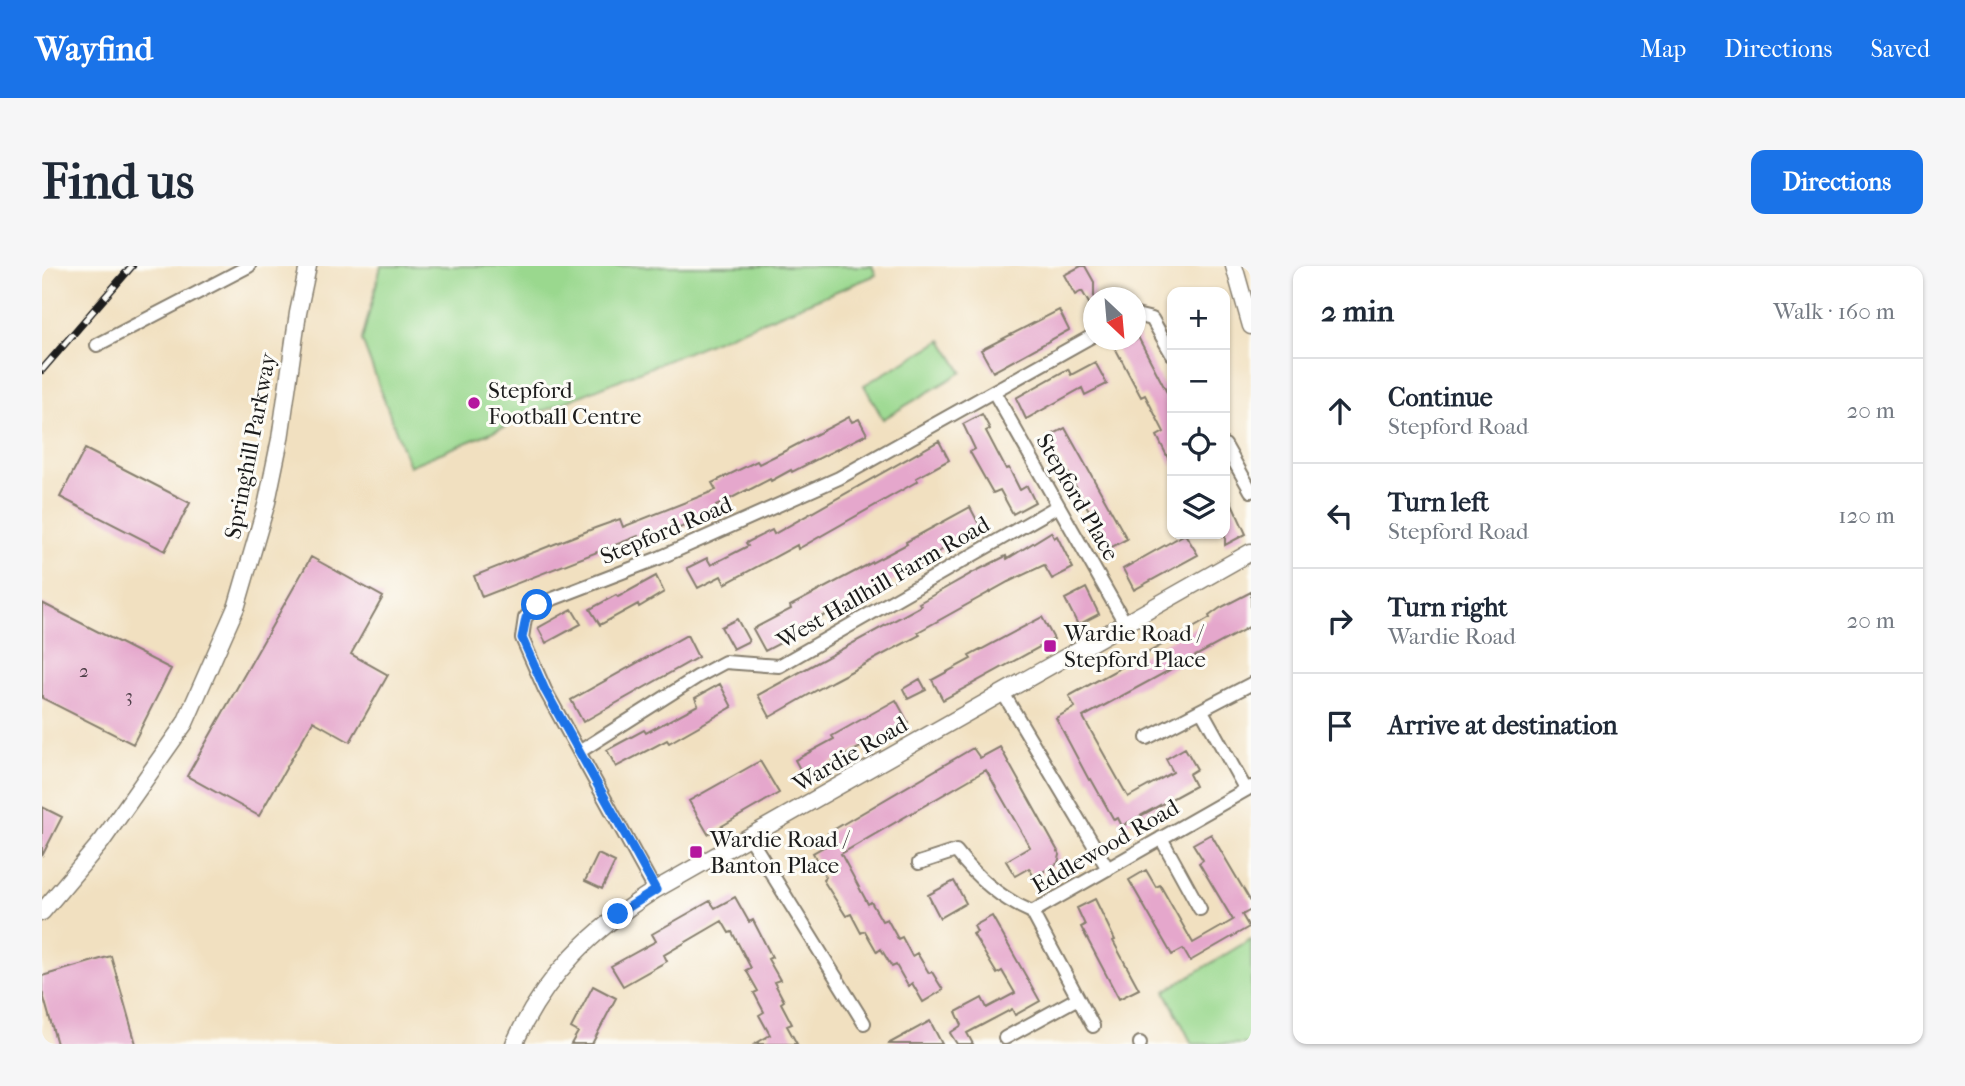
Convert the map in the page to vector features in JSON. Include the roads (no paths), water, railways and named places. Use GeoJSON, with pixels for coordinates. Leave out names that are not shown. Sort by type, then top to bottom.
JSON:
{"type":"FeatureCollection","features":[{"type":"Feature","properties":{"kind":"street"},"geometry":{"type":"LineString","coordinates":[[97,345],[249,266]]}},
{"type":"Feature","properties":{"kind":"street","name":"Springhill Parkway"},"geometry":{"type":"LineString","coordinates":[[42,912],[102,841],[185,723],[237,605],[267,502],[308,266]]}},
{"type":"Feature","properties":{"kind":"street"},"geometry":{"type":"LineString","coordinates":[[1234,266],[1251,326]]}},
{"type":"Feature","properties":{"kind":"street"},"geometry":{"type":"LineString","coordinates":[[1146,317],[1152,319],[1170,350]]}},
{"type":"Feature","properties":{"kind":"street","name":"Stepford Road"},"geometry":{"type":"LineString","coordinates":[[656,890],[545,690],[522,638],[526,618],[537,605],[659,558],[839,478],[1083,341]]}},
{"type":"Feature","properties":{"kind":"street","name":"Stepford Place"},"geometry":{"type":"LineString","coordinates":[[994,392],[1125,623]]}},
{"type":"Feature","properties":{"kind":"street"},"geometry":{"type":"LineString","coordinates":[[1230,455],[1251,491]]}},
{"type":"Feature","properties":{"kind":"street","name":"West Hallhill Farm Road"},"geometry":{"type":"LineString","coordinates":[[579,752],[725,662],[779,666],[1058,506]]}},
{"type":"Feature","properties":{"kind":"street","name":"Wardie Road"},"geometry":{"type":"LineString","coordinates":[[514,1044],[534,1006],[574,954],[618,914],[1251,552]]}},
{"type":"Feature","properties":{"kind":"street"},"geometry":{"type":"LineString","coordinates":[[1147,738],[1251,684]]}},
{"type":"Feature","properties":{"kind":"street"},"geometry":{"type":"LineString","coordinates":[[1003,693],[1108,869]]}},
{"type":"Feature","properties":{"kind":"street","name":"Eddlewood Road"},"geometry":{"type":"LineString","coordinates":[[919,863],[956,851],[970,870],[1008,902],[1032,912],[1249,789],[1202,711]]}},
{"type":"Feature","properties":{"kind":"street"},"geometry":{"type":"LineString","coordinates":[[749,837],[864,1023]]}},
{"type":"Feature","properties":{"kind":"street"},"geometry":{"type":"LineString","coordinates":[[1161,838],[1200,909]]}},
{"type":"Feature","properties":{"kind":"street"},"geometry":{"type":"LineString","coordinates":[[1032,912],[1093,1026]]}},
{"type":"Feature","properties":{"kind":"street"},"geometry":{"type":"LineString","coordinates":[[1005,1038],[1078,998]]}},
{"type":"Feature","properties":{"kind":"railway"},"geometry":{"type":"LineString","coordinates":[[42,370],[132,266]]}},
{"type":"Feature","properties":{"kind":"place","name":"Stepford Football Centre"},"geometry":{"type":"Point","coordinates":[474,403]}},
{"type":"Feature","properties":{"kind":"place","name":"Wardie Road / Stepford Place"},"geometry":{"type":"Point","coordinates":[1050,646]}},
{"type":"Feature","properties":{"kind":"place","name":"Wardie Road / Banton Place"},"geometry":{"type":"Point","coordinates":[696,852]}}]}
